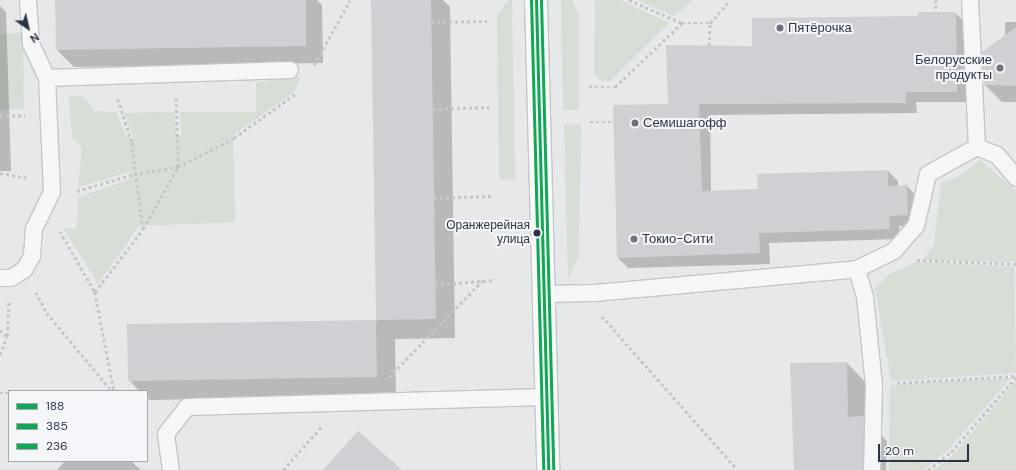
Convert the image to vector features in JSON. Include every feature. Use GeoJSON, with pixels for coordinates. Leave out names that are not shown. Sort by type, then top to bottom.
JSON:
{"type":"FeatureCollection","features":[{"type":"Feature","properties":{"kind":"street"},"geometry":{"type":"LineString","coordinates":[[536,0],[548,470]]}},
{"type":"Feature","properties":{"kind":"lane"},"geometry":{"type":"LineString","coordinates":[[5,278],[24,270],[32,256],[34,229],[52,192],[47,78],[31,44],[28,0]]}},
{"type":"Feature","properties":{"kind":"lane"},"geometry":{"type":"LineString","coordinates":[[970,0],[977,147]]}},
{"type":"Feature","properties":{"kind":"lane"},"geometry":{"type":"LineString","coordinates":[[47,78],[290,70]]}},
{"type":"Feature","properties":{"kind":"lane"},"geometry":{"type":"LineString","coordinates":[[543,294],[595,293],[857,269],[894,252],[916,226],[928,174],[977,147]]}},
{"type":"Feature","properties":{"kind":"lane"},"geometry":{"type":"LineString","coordinates":[[977,147],[997,155],[1016,178]]}},
{"type":"Feature","properties":{"kind":"lane"},"geometry":{"type":"LineString","coordinates":[[857,269],[865,297],[874,385],[872,470]]}},
{"type":"Feature","properties":{"kind":"lane"},"geometry":{"type":"LineString","coordinates":[[171,470],[166,434],[187,406],[365,403],[546,397]]}},
{"type":"Feature","properties":{"kind":"path"},"geometry":{"type":"LineString","coordinates":[[310,71],[350,0]]}},
{"type":"Feature","properties":{"kind":"path"},"geometry":{"type":"LineString","coordinates":[[629,0],[682,23],[710,23]]}},
{"type":"Feature","properties":{"kind":"path"},"geometry":{"type":"LineString","coordinates":[[709,46],[710,23],[730,0]]}},
{"type":"Feature","properties":{"kind":"path"},"geometry":{"type":"LineString","coordinates":[[936,0],[936,12]]}},
{"type":"Feature","properties":{"kind":"path"},"geometry":{"type":"LineString","coordinates":[[431,22],[487,21]]}},
{"type":"Feature","properties":{"kind":"path"},"geometry":{"type":"LineString","coordinates":[[589,87],[615,87],[682,23]]}},
{"type":"Feature","properties":{"kind":"path"},"geometry":{"type":"LineString","coordinates":[[96,292],[143,229],[178,167],[175,73]]}},
{"type":"Feature","properties":{"kind":"path"},"geometry":{"type":"LineString","coordinates":[[110,76],[132,143],[134,174],[143,229]]}},
{"type":"Feature","properties":{"kind":"path"},"geometry":{"type":"LineString","coordinates":[[52,192],[81,191],[134,174],[178,167],[234,138],[272,113],[299,88]]}},
{"type":"Feature","properties":{"kind":"path"},"geometry":{"type":"LineString","coordinates":[[433,109],[489,107]]}},
{"type":"Feature","properties":{"kind":"path"},"geometry":{"type":"LineString","coordinates":[[590,122],[614,122]]}},
{"type":"Feature","properties":{"kind":"path"},"geometry":{"type":"LineString","coordinates":[[434,198],[491,196]]}},
{"type":"Feature","properties":{"kind":"path"},"geometry":{"type":"LineString","coordinates":[[34,229],[61,231],[96,292],[113,390]]}},
{"type":"Feature","properties":{"kind":"path"},"geometry":{"type":"LineString","coordinates":[[894,252],[923,262],[1016,264]]}},
{"type":"Feature","properties":{"kind":"path"},"geometry":{"type":"LineString","coordinates":[[24,270],[47,313],[112,390]]}},
{"type":"Feature","properties":{"kind":"path"},"geometry":{"type":"LineString","coordinates":[[0,355],[7,336],[5,278]]}},
{"type":"Feature","properties":{"kind":"path"},"geometry":{"type":"LineString","coordinates":[[435,284],[493,280]]}},
{"type":"Feature","properties":{"kind":"path"},"geometry":{"type":"LineString","coordinates":[[365,403],[482,281]]}},
{"type":"Feature","properties":{"kind":"path"},"geometry":{"type":"LineString","coordinates":[[601,314],[738,470]]}},
{"type":"Feature","properties":{"kind":"path"},"geometry":{"type":"LineString","coordinates":[[0,330],[7,336]]}},
{"type":"Feature","properties":{"kind":"path"},"geometry":{"type":"LineString","coordinates":[[874,385],[1016,376]]}},
{"type":"Feature","properties":{"kind":"path"},"geometry":{"type":"LineString","coordinates":[[928,470],[951,452],[1016,376]]}},
{"type":"Feature","properties":{"kind":"path"},"geometry":{"type":"LineString","coordinates":[[283,470],[343,403]]}},
{"type":"Feature","properties":{"kind":"shaded area"},"geometry":{"type":"Polygon","coordinates":[[[509,0],[512,0],[515,179],[499,180],[497,14],[509,0]]]}},
{"type":"Feature","properties":{"kind":"shaded area"},"geometry":{"type":"Polygon","coordinates":[[[561,0],[572,0],[579,16],[579,110],[563,110],[561,0]]]}},
{"type":"Feature","properties":{"kind":"shaded area"},"geometry":{"type":"Polygon","coordinates":[[[595,0],[620,0],[669,23],[610,81],[601,81],[594,73],[595,0]]]}},
{"type":"Feature","properties":{"kind":"shaded area"},"geometry":{"type":"Polygon","coordinates":[[[637,0],[693,0],[674,16],[637,0]]]}},
{"type":"Feature","properties":{"kind":"shaded area"},"geometry":{"type":"Polygon","coordinates":[[[23,33],[24,109],[0,110],[0,34],[23,33]]]}},
{"type":"Feature","properties":{"kind":"shaded area"},"geometry":{"type":"Polygon","coordinates":[[[301,77],[294,92],[233,135],[235,222],[139,226],[98,284],[63,228],[76,229],[79,197],[130,179],[129,172],[78,187],[82,148],[72,137],[69,96],[84,97],[95,111],[116,112],[127,138],[133,137],[124,113],[175,112],[176,136],[181,136],[180,112],[256,112],[256,82],[301,77]]]}},
{"type":"Feature","properties":{"kind":"shaded area"},"geometry":{"type":"Polygon","coordinates":[[[581,124],[579,255],[568,279],[564,125],[581,124]]]}},
{"type":"Feature","properties":{"kind":"shaded area"},"geometry":{"type":"Polygon","coordinates":[[[980,160],[1016,191],[1016,262],[924,260],[934,244],[941,183],[956,178],[980,160]]]}},
{"type":"Feature","properties":{"kind":"shaded area"},"geometry":{"type":"Polygon","coordinates":[[[917,262],[1014,267],[1016,373],[891,381],[875,289],[888,275],[917,262]]]}},
{"type":"Feature","properties":{"kind":"shaded area"},"geometry":{"type":"Polygon","coordinates":[[[1011,378],[948,450],[924,470],[889,470],[890,385],[1011,378]]]}},
{"type":"Feature","properties":{"kind":"shaded area"},"geometry":{"type":"Polygon","coordinates":[[[1016,381],[1016,470],[934,470],[953,455],[1016,381]]]}},
{"type":"Feature","properties":{"kind":"building"},"geometry":{"type":"Polygon","coordinates":[[[55,0],[306,0],[306,46],[56,50],[55,0]]]}},
{"type":"Feature","properties":{"kind":"building"},"geometry":{"type":"Polygon","coordinates":[[[371,0],[431,0],[436,319],[376,320],[371,0]]]}},
{"type":"Feature","properties":{"kind":"building"},"geometry":{"type":"Polygon","coordinates":[[[918,12],[956,12],[957,71],[964,66],[965,85],[957,84],[957,92],[906,92],[906,103],[699,104],[702,191],[758,189],[757,174],[888,170],[888,186],[907,185],[908,215],[889,216],[890,229],[759,233],[760,253],[617,258],[613,105],[668,104],[666,45],[752,46],[752,18],[918,16],[918,12]]]}},
{"type":"Feature","properties":{"kind":"building","name":"Белорусские продукты"},"geometry":{"type":"Polygon","coordinates":[[[1016,27],[1016,86],[984,85],[982,52],[1016,27]]]}},
{"type":"Feature","properties":{"kind":"building"},"geometry":{"type":"Polygon","coordinates":[[[376,320],[377,377],[128,381],[127,324],[376,320]]]}},
{"type":"Feature","properties":{"kind":"building"},"geometry":{"type":"Polygon","coordinates":[[[847,362],[848,417],[864,416],[863,470],[794,470],[790,363],[847,362]]]}},
{"type":"Feature","properties":{"kind":"building"},"geometry":{"type":"Polygon","coordinates":[[[358,431],[402,470],[323,470],[358,431]]]}},
{"type":"Feature","properties":{"kind":"transit line","name":"385"},"geometry":{"type":"LineString","coordinates":[[531,0],[543,470]]}},
{"type":"Feature","properties":{"kind":"transit line","name":"188"},"geometry":{"type":"LineString","coordinates":[[536,0],[548,470]]}},
{"type":"Feature","properties":{"kind":"transit line","name":"236"},"geometry":{"type":"LineString","coordinates":[[541,0],[553,470]]}},
{"type":"Feature","properties":{"kind":"place","name":"Пятёрочка"},"geometry":{"type":"Point","coordinates":[780,28]}},
{"type":"Feature","properties":{"kind":"place","name":"Белорусские продукты"},"geometry":{"type":"Point","coordinates":[1000,68]}},
{"type":"Feature","properties":{"kind":"place","name":"Семишагофф"},"geometry":{"type":"Point","coordinates":[635,123]}},
{"type":"Feature","properties":{"kind":"place","name":"Оранжерейная улица"},"geometry":{"type":"Point","coordinates":[537,233]}},
{"type":"Feature","properties":{"kind":"place","name":"Токио-Сити"},"geometry":{"type":"Point","coordinates":[634,239]}}]}
